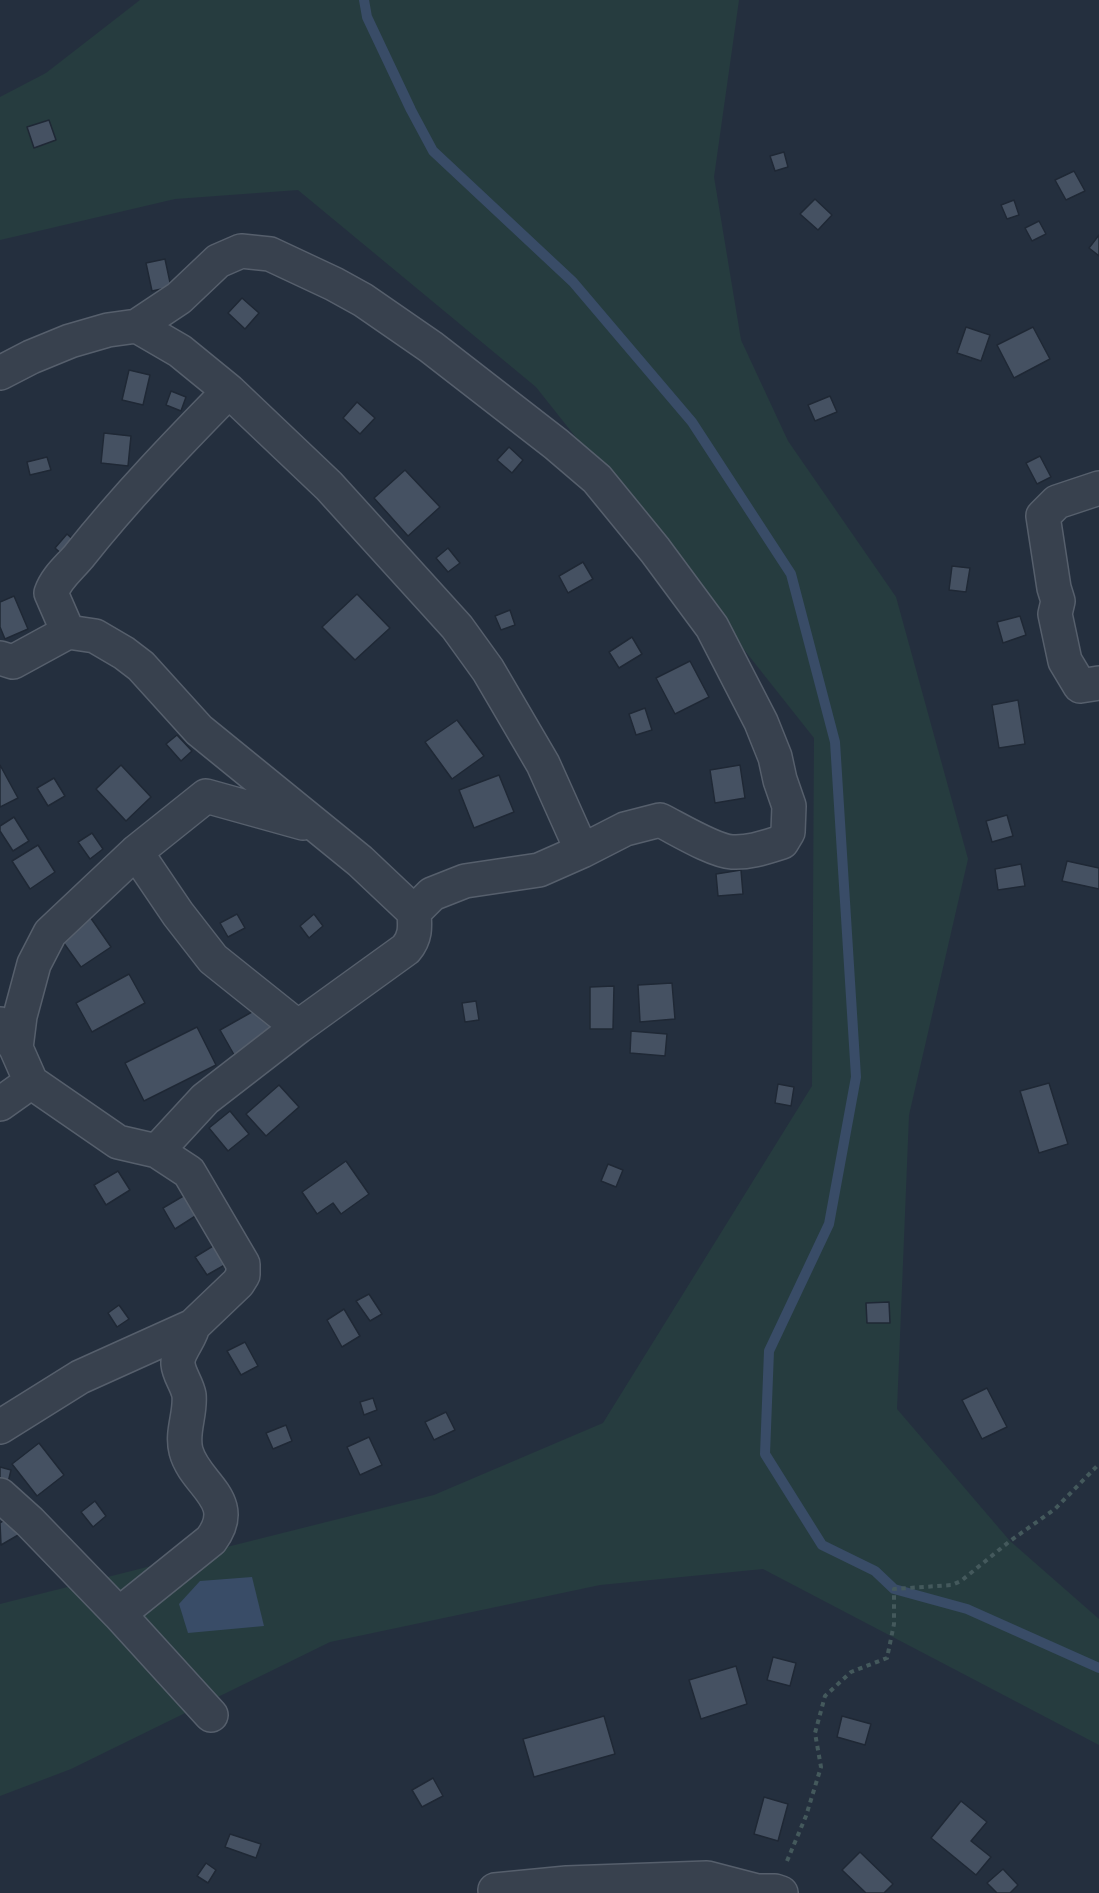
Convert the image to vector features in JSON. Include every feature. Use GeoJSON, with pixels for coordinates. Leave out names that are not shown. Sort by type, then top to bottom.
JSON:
{"type":"FeatureCollection","features":[{"type":"Feature","properties":{"kind":"street"},"geometry":{"type":"LineString","coordinates":[[0,373],[70,341],[108,330],[137,326],[179,298],[218,261],[241,251],[270,254],[334,284],[373,307],[431,347],[546,436],[597,479],[655,550],[712,627],[761,722],[775,757],[789,806],[788,832],[782,842],[758,850],[732,852],[721,850],[660,820],[625,829],[539,870],[465,881],[432,894],[414,912]]}},
{"type":"Feature","properties":{"kind":"street"},"geometry":{"type":"LineString","coordinates":[[137,326],[180,351],[229,391],[329,486],[457,627],[488,670],[543,764],[582,851]]}},
{"type":"Feature","properties":{"kind":"street"},"geometry":{"type":"LineString","coordinates":[[68,632],[51,593],[54,583],[112,515],[229,391]]}},
{"type":"Feature","properties":{"kind":"street"},"geometry":{"type":"LineString","coordinates":[[1099,488],[1057,502],[1043,516],[1058,601],[1055,614],[1065,662],[1080,686],[1099,682]]}},
{"type":"Feature","properties":{"kind":"street"},"geometry":{"type":"LineString","coordinates":[[0,658],[13,662],[68,632],[95,636],[141,666],[199,730],[360,861],[414,912],[415,930],[412,941],[406,949],[205,1099],[156,1151]]}},
{"type":"Feature","properties":{"kind":"street"},"geometry":{"type":"LineString","coordinates":[[0,1427],[80,1377],[194,1326],[238,1283],[243,1275],[243,1264],[189,1172],[156,1151],[118,1142],[31,1082],[8,1036],[20,1016],[34,964],[50,933],[136,852],[206,796],[316,826]]}},
{"type":"Feature","properties":{"kind":"street"},"geometry":{"type":"LineString","coordinates":[[136,852],[178,914],[213,959],[298,1028]]}},
{"type":"Feature","properties":{"kind":"street"},"geometry":{"type":"LineString","coordinates":[[0,1104],[31,1082]]}},
{"type":"Feature","properties":{"kind":"street"},"geometry":{"type":"LineString","coordinates":[[120,1614],[211,1540],[219,1529],[222,1518],[218,1501],[192,1465],[186,1451],[184,1435],[189,1403],[188,1392],[178,1365],[179,1356],[194,1326]]}},
{"type":"Feature","properties":{"kind":"street"},"geometry":{"type":"LineString","coordinates":[[0,1495],[30,1522],[120,1614],[211,1715]]}},
{"type":"Feature","properties":{"kind":"street"},"geometry":{"type":"LineString","coordinates":[[496,1893],[495,1890],[567,1883],[707,1878],[758,1892],[778,1892]]}},
{"type":"Feature","properties":{"kind":"path"},"geometry":{"type":"LineString","coordinates":[[778,1892],[821,1767],[815,1733],[825,1696],[851,1672],[887,1658],[894,1624],[894,1589],[952,1585],[961,1581],[1010,1540],[1055,1509],[1099,1464]]}},
{"type":"Feature","properties":{"kind":"green space"},"geometry":{"type":"Polygon","coordinates":[[[140,0],[739,0],[714,177],[741,340],[788,441],[896,597],[968,859],[909,1115],[897,1409],[1010,1541],[1099,1619],[1099,1745],[763,1569],[600,1585],[330,1642],[71,1769],[0,1796],[0,1604],[434,1495],[603,1423],[812,1086],[814,738],[536,387],[298,190],[175,199],[0,240],[0,97],[46,73],[140,0]]]}},
{"type":"Feature","properties":{"kind":"water"},"geometry":{"type":"Polygon","coordinates":[[[252,1577],[264,1626],[188,1633],[179,1604],[200,1581],[252,1577]]]}},
{"type":"Feature","properties":{"kind":"building"},"geometry":{"type":"Polygon","coordinates":[[[49,120],[56,140],[34,148],[27,127],[49,120]]]}},
{"type":"Feature","properties":{"kind":"building"},"geometry":{"type":"Polygon","coordinates":[[[784,152],[788,167],[775,171],[770,156],[784,152]]]}},
{"type":"Feature","properties":{"kind":"building"},"geometry":{"type":"Polygon","coordinates":[[[1074,171],[1085,191],[1066,200],[1055,180],[1074,171]]]}},
{"type":"Feature","properties":{"kind":"building"},"geometry":{"type":"Polygon","coordinates":[[[815,199],[832,215],[818,230],[800,214],[815,199]]]}},
{"type":"Feature","properties":{"kind":"building"},"geometry":{"type":"Polygon","coordinates":[[[1014,200],[1019,215],[1007,219],[1001,205],[1014,200]]]}},
{"type":"Feature","properties":{"kind":"building"},"geometry":{"type":"Polygon","coordinates":[[[1039,221],[1046,234],[1032,241],[1025,228],[1039,221]]]}},
{"type":"Feature","properties":{"kind":"building"},"geometry":{"type":"Polygon","coordinates":[[[1099,235],[1099,256],[1089,248],[1099,235]]]}},
{"type":"Feature","properties":{"kind":"building"},"geometry":{"type":"Polygon","coordinates":[[[165,259],[171,287],[152,291],[146,263],[165,259]]]}},
{"type":"Feature","properties":{"kind":"building"},"geometry":{"type":"Polygon","coordinates":[[[242,298],[259,313],[245,329],[228,313],[242,298]]]}},
{"type":"Feature","properties":{"kind":"building"},"geometry":{"type":"Polygon","coordinates":[[[966,327],[990,335],[981,361],[957,353],[966,327]]]}},
{"type":"Feature","properties":{"kind":"building"},"geometry":{"type":"Polygon","coordinates":[[[1033,327],[1050,359],[1014,378],[997,345],[1033,327]]]}},
{"type":"Feature","properties":{"kind":"building"},"geometry":{"type":"Polygon","coordinates":[[[129,370],[150,375],[143,405],[122,400],[129,370]]]}},
{"type":"Feature","properties":{"kind":"building"},"geometry":{"type":"Polygon","coordinates":[[[171,391],[186,397],[181,411],[166,405],[171,391]]]}},
{"type":"Feature","properties":{"kind":"building"},"geometry":{"type":"Polygon","coordinates":[[[830,396],[837,412],[815,421],[808,405],[830,396]]]}},
{"type":"Feature","properties":{"kind":"building"},"geometry":{"type":"Polygon","coordinates":[[[357,402],[375,418],[360,434],[343,418],[357,402]]]}},
{"type":"Feature","properties":{"kind":"building"},"geometry":{"type":"Polygon","coordinates":[[[104,433],[131,436],[128,466],[101,463],[104,433]]]}},
{"type":"Feature","properties":{"kind":"building"},"geometry":{"type":"Polygon","coordinates":[[[509,447],[523,460],[512,473],[497,460],[509,447]]]}},
{"type":"Feature","properties":{"kind":"building"},"geometry":{"type":"Polygon","coordinates":[[[1040,456],[1051,477],[1037,484],[1026,463],[1040,456]]]}},
{"type":"Feature","properties":{"kind":"building"},"geometry":{"type":"Polygon","coordinates":[[[47,457],[51,470],[30,475],[27,462],[47,457]]]}},
{"type":"Feature","properties":{"kind":"building"},"geometry":{"type":"Polygon","coordinates":[[[405,470],[440,507],[408,536],[374,498],[405,470]]]}},
{"type":"Feature","properties":{"kind":"building"},"geometry":{"type":"Polygon","coordinates":[[[67,534],[78,544],[66,558],[55,548],[67,534]]]}},
{"type":"Feature","properties":{"kind":"building"},"geometry":{"type":"Polygon","coordinates":[[[448,548],[460,563],[448,572],[436,558],[448,548]]]}},
{"type":"Feature","properties":{"kind":"building"},"geometry":{"type":"Polygon","coordinates":[[[583,562],[593,579],[568,593],[559,576],[583,562]]]}},
{"type":"Feature","properties":{"kind":"building"},"geometry":{"type":"Polygon","coordinates":[[[952,566],[970,568],[966,592],[949,590],[952,566]]]}},
{"type":"Feature","properties":{"kind":"building"},"geometry":{"type":"Polygon","coordinates":[[[357,594],[390,628],[355,660],[322,627],[357,594]]]}},
{"type":"Feature","properties":{"kind":"building"},"geometry":{"type":"Polygon","coordinates":[[[14,596],[28,629],[5,639],[0,627],[0,602],[14,596]]]}},
{"type":"Feature","properties":{"kind":"building"},"geometry":{"type":"Polygon","coordinates":[[[510,610],[515,625],[501,630],[495,616],[510,610]]]}},
{"type":"Feature","properties":{"kind":"building"},"geometry":{"type":"Polygon","coordinates":[[[1020,616],[1026,635],[1003,643],[997,622],[1020,616]]]}},
{"type":"Feature","properties":{"kind":"building"},"geometry":{"type":"Polygon","coordinates":[[[632,637],[642,654],[619,668],[609,652],[632,637]]]}},
{"type":"Feature","properties":{"kind":"building"},"geometry":{"type":"Polygon","coordinates":[[[690,661],[709,697],[675,714],[656,678],[690,661]]]}},
{"type":"Feature","properties":{"kind":"building"},"geometry":{"type":"Polygon","coordinates":[[[1018,700],[1025,744],[999,748],[992,705],[1018,700]]]}},
{"type":"Feature","properties":{"kind":"building"},"geometry":{"type":"Polygon","coordinates":[[[645,708],[652,730],[636,735],[629,714],[645,708]]]}},
{"type":"Feature","properties":{"kind":"building"},"geometry":{"type":"Polygon","coordinates":[[[457,720],[484,756],[452,779],[425,742],[457,720]]]}},
{"type":"Feature","properties":{"kind":"building"},"geometry":{"type":"Polygon","coordinates":[[[177,735],[192,751],[181,761],[166,744],[177,735]]]}},
{"type":"Feature","properties":{"kind":"building"},"geometry":{"type":"Polygon","coordinates":[[[0,765],[18,798],[0,807],[0,765]]]}},
{"type":"Feature","properties":{"kind":"building"},"geometry":{"type":"Polygon","coordinates":[[[121,765],[151,797],[126,821],[96,789],[121,765]]]}},
{"type":"Feature","properties":{"kind":"building"},"geometry":{"type":"Polygon","coordinates":[[[740,765],[745,798],[715,803],[710,770],[740,765]]]}},
{"type":"Feature","properties":{"kind":"building"},"geometry":{"type":"Polygon","coordinates":[[[499,775],[514,812],[474,828],[459,790],[499,775]]]}},
{"type":"Feature","properties":{"kind":"building"},"geometry":{"type":"Polygon","coordinates":[[[54,778],[65,796],[48,806],[37,788],[54,778]]]}},
{"type":"Feature","properties":{"kind":"building"},"geometry":{"type":"Polygon","coordinates":[[[1007,815],[1013,836],[992,842],[986,821],[1007,815]]]}},
{"type":"Feature","properties":{"kind":"building"},"geometry":{"type":"Polygon","coordinates":[[[14,817],[29,841],[13,851],[0,831],[0,826],[14,817]]]}},
{"type":"Feature","properties":{"kind":"building"},"geometry":{"type":"Polygon","coordinates":[[[92,833],[103,849],[90,859],[78,842],[92,833]]]}},
{"type":"Feature","properties":{"kind":"building"},"geometry":{"type":"Polygon","coordinates":[[[38,845],[55,872],[30,889],[12,861],[38,845]]]}},
{"type":"Feature","properties":{"kind":"building"},"geometry":{"type":"Polygon","coordinates":[[[1067,861],[1099,868],[1099,889],[1062,881],[1067,861]]]}},
{"type":"Feature","properties":{"kind":"building"},"geometry":{"type":"Polygon","coordinates":[[[1021,864],[1025,886],[998,890],[995,869],[1021,864]]]}},
{"type":"Feature","properties":{"kind":"building"},"geometry":{"type":"Polygon","coordinates":[[[741,870],[743,894],[718,896],[716,874],[741,870]]]}},
{"type":"Feature","properties":{"kind":"building"},"geometry":{"type":"Polygon","coordinates":[[[88,914],[111,947],[81,967],[58,935],[88,914]]]}},
{"type":"Feature","properties":{"kind":"building"},"geometry":{"type":"Polygon","coordinates":[[[237,914],[245,928],[228,937],[220,923],[237,914]]]}},
{"type":"Feature","properties":{"kind":"building"},"geometry":{"type":"Polygon","coordinates":[[[314,914],[323,926],[309,938],[300,926],[314,914]]]}},
{"type":"Feature","properties":{"kind":"building"},"geometry":{"type":"Polygon","coordinates":[[[129,974],[145,1003],[92,1032],[76,1003],[129,974]]]}},
{"type":"Feature","properties":{"kind":"building"},"geometry":{"type":"Polygon","coordinates":[[[672,983],[675,1019],[640,1022],[638,985],[672,983]]]}},
{"type":"Feature","properties":{"kind":"building"},"geometry":{"type":"Polygon","coordinates":[[[614,986],[613,1029],[590,1029],[590,987],[614,986]]]}},
{"type":"Feature","properties":{"kind":"building"},"geometry":{"type":"Polygon","coordinates":[[[476,1001],[479,1020],[465,1022],[462,1003],[476,1001]]]}},
{"type":"Feature","properties":{"kind":"building"},"geometry":{"type":"Polygon","coordinates":[[[266,1004],[283,1034],[237,1060],[220,1030],[266,1004]]]}},
{"type":"Feature","properties":{"kind":"building"},"geometry":{"type":"Polygon","coordinates":[[[197,1027],[216,1065],[144,1101],[125,1063],[197,1027]]]}},
{"type":"Feature","properties":{"kind":"building"},"geometry":{"type":"Polygon","coordinates":[[[631,1031],[667,1034],[665,1056],[630,1053],[631,1031]]]}},
{"type":"Feature","properties":{"kind":"building"},"geometry":{"type":"Polygon","coordinates":[[[1049,1083],[1068,1144],[1039,1153],[1020,1091],[1049,1083]]]}},
{"type":"Feature","properties":{"kind":"building"},"geometry":{"type":"Polygon","coordinates":[[[778,1084],[794,1087],[791,1106],[775,1103],[778,1084]]]}},
{"type":"Feature","properties":{"kind":"building"},"geometry":{"type":"Polygon","coordinates":[[[279,1085],[299,1107],[266,1136],[246,1114],[279,1085]]]}},
{"type":"Feature","properties":{"kind":"building"},"geometry":{"type":"Polygon","coordinates":[[[230,1111],[249,1134],[228,1151],[209,1128],[230,1111]]]}},
{"type":"Feature","properties":{"kind":"building"},"geometry":{"type":"Polygon","coordinates":[[[346,1161],[369,1194],[341,1214],[333,1203],[317,1214],[302,1192],[346,1161]]]}},
{"type":"Feature","properties":{"kind":"building"},"geometry":{"type":"Polygon","coordinates":[[[608,1164],[623,1170],[616,1187],[601,1181],[608,1164]]]}},
{"type":"Feature","properties":{"kind":"building"},"geometry":{"type":"Polygon","coordinates":[[[118,1171],[130,1190],[106,1205],[94,1185],[118,1171]]]}},
{"type":"Feature","properties":{"kind":"building"},"geometry":{"type":"Polygon","coordinates":[[[185,1195],[197,1215],[175,1229],[163,1208],[185,1195]]]}},
{"type":"Feature","properties":{"kind":"building"},"geometry":{"type":"Polygon","coordinates":[[[218,1243],[230,1262],[207,1275],[195,1257],[218,1243]]]}},
{"type":"Feature","properties":{"kind":"building"},"geometry":{"type":"Polygon","coordinates":[[[369,1294],[382,1314],[370,1321],[356,1301],[369,1294]]]}},
{"type":"Feature","properties":{"kind":"building"},"geometry":{"type":"Polygon","coordinates":[[[889,1302],[890,1323],[867,1323],[866,1303],[889,1302]]]}},
{"type":"Feature","properties":{"kind":"building"},"geometry":{"type":"Polygon","coordinates":[[[119,1305],[129,1319],[117,1327],[108,1313],[119,1305]]]}},
{"type":"Feature","properties":{"kind":"building"},"geometry":{"type":"Polygon","coordinates":[[[344,1309],[360,1336],[342,1347],[327,1320],[344,1309]]]}},
{"type":"Feature","properties":{"kind":"building"},"geometry":{"type":"Polygon","coordinates":[[[245,1342],[258,1366],[241,1375],[227,1351],[245,1342]]]}},
{"type":"Feature","properties":{"kind":"building"},"geometry":{"type":"Polygon","coordinates":[[[987,1388],[1007,1427],[982,1439],[962,1400],[987,1388]]]}},
{"type":"Feature","properties":{"kind":"building"},"geometry":{"type":"Polygon","coordinates":[[[373,1398],[377,1410],[364,1415],[360,1402],[373,1398]]]}},
{"type":"Feature","properties":{"kind":"building"},"geometry":{"type":"Polygon","coordinates":[[[446,1412],[455,1430],[434,1440],[425,1422],[446,1412]]]}},
{"type":"Feature","properties":{"kind":"building"},"geometry":{"type":"Polygon","coordinates":[[[286,1425],[292,1441],[273,1449],[266,1433],[286,1425]]]}},
{"type":"Feature","properties":{"kind":"building"},"geometry":{"type":"Polygon","coordinates":[[[369,1437],[382,1465],[360,1475],[347,1447],[369,1437]]]}},
{"type":"Feature","properties":{"kind":"building"},"geometry":{"type":"Polygon","coordinates":[[[39,1443],[64,1475],[37,1496],[12,1464],[39,1443]]]}},
{"type":"Feature","properties":{"kind":"building"},"geometry":{"type":"Polygon","coordinates":[[[0,1467],[11,1470],[7,1487],[0,1485],[0,1467]]]}},
{"type":"Feature","properties":{"kind":"building"},"geometry":{"type":"Polygon","coordinates":[[[95,1501],[106,1516],[93,1527],[81,1512],[95,1501]]]}},
{"type":"Feature","properties":{"kind":"building"},"geometry":{"type":"Polygon","coordinates":[[[9,1517],[20,1534],[1,1545],[0,1523],[9,1517]]]}},
{"type":"Feature","properties":{"kind":"building"},"geometry":{"type":"Polygon","coordinates":[[[773,1657],[796,1663],[790,1686],[767,1680],[773,1657]]]}},
{"type":"Feature","properties":{"kind":"building"},"geometry":{"type":"Polygon","coordinates":[[[736,1666],[747,1704],[701,1719],[689,1680],[736,1666]]]}},
{"type":"Feature","properties":{"kind":"building"},"geometry":{"type":"Polygon","coordinates":[[[604,1716],[615,1754],[534,1777],[523,1739],[604,1716]]]}},
{"type":"Feature","properties":{"kind":"building"},"geometry":{"type":"Polygon","coordinates":[[[842,1716],[871,1724],[865,1745],[837,1737],[842,1716]]]}},
{"type":"Feature","properties":{"kind":"building"},"geometry":{"type":"Polygon","coordinates":[[[433,1778],[443,1796],[422,1807],[412,1790],[433,1778]]]}},
{"type":"Feature","properties":{"kind":"building"},"geometry":{"type":"Polygon","coordinates":[[[764,1797],[788,1804],[778,1841],[754,1834],[764,1797]]]}},
{"type":"Feature","properties":{"kind":"building"},"geometry":{"type":"Polygon","coordinates":[[[961,1801],[987,1822],[971,1841],[991,1857],[976,1875],[931,1838],[961,1801]]]}},
{"type":"Feature","properties":{"kind":"building"},"geometry":{"type":"Polygon","coordinates":[[[230,1834],[261,1844],[256,1858],[225,1847],[230,1834]]]}},
{"type":"Feature","properties":{"kind":"building"},"geometry":{"type":"Polygon","coordinates":[[[860,1852],[893,1884],[884,1893],[866,1893],[842,1870],[860,1852]]]}},
{"type":"Feature","properties":{"kind":"building"},"geometry":{"type":"Polygon","coordinates":[[[206,1863],[216,1870],[208,1883],[197,1876],[206,1863]]]}},
{"type":"Feature","properties":{"kind":"building"},"geometry":{"type":"Polygon","coordinates":[[[1003,1869],[1018,1885],[1010,1893],[997,1893],[987,1883],[1003,1869]]]}},
{"type":"Feature","properties":{"kind":"waterway"},"geometry":{"type":"LineString","coordinates":[[364,0],[367,17],[433,151],[573,282],[692,422],[791,574],[835,742],[856,1077],[829,1224],[769,1351],[765,1454],[822,1545],[875,1571],[894,1589],[967,1609],[1099,1668]]}}]}
